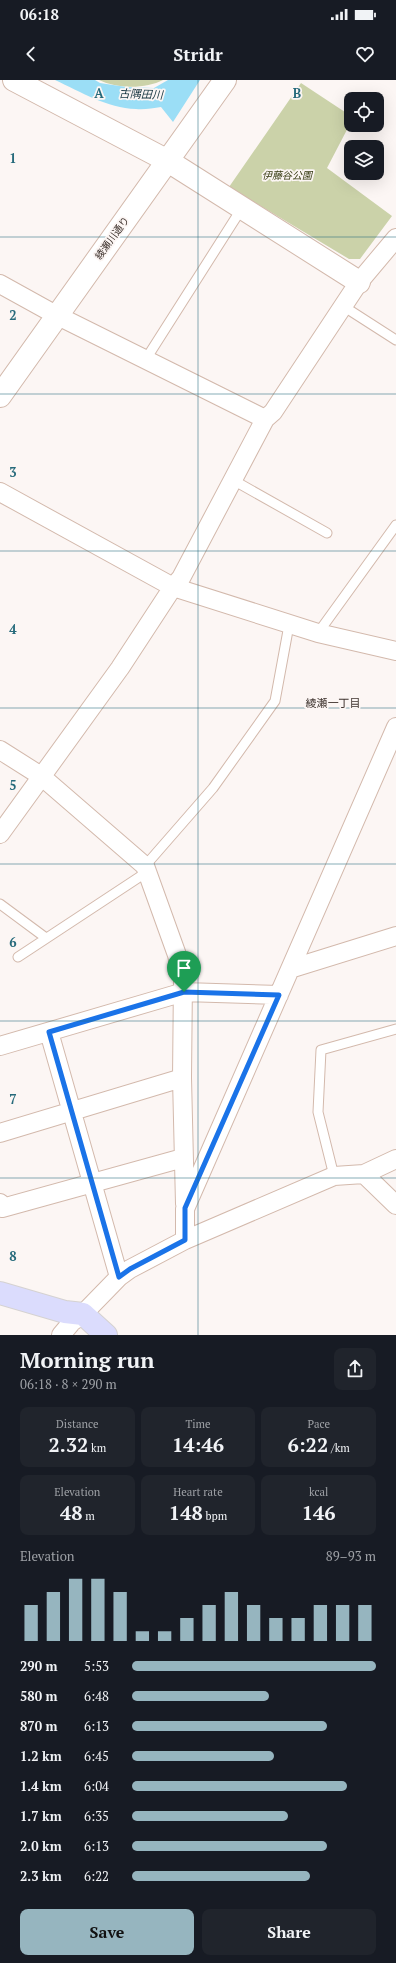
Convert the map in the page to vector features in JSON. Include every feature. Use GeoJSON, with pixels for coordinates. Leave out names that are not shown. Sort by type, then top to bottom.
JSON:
{"type":"FeatureCollection","features":[{"type":"Feature","properties":{"kind":"main road"},"geometry":{"type":"LineString","coordinates":[[0,1292],[65,1312],[83,1314],[106,1335]]}},
{"type":"Feature","properties":{"kind":"street"},"geometry":{"type":"LineString","coordinates":[[14,80],[168,161],[359,282]]}},
{"type":"Feature","properties":{"kind":"street","name":"綾瀬川通り"},"geometry":{"type":"LineString","coordinates":[[0,396],[56,315],[225,80]]}},
{"type":"Feature","properties":{"kind":"street"},"geometry":{"type":"LineString","coordinates":[[0,834],[35,788],[41,776],[120,668],[173,587],[181,578],[265,419],[273,412],[359,282],[396,238]]}},
{"type":"Feature","properties":{"kind":"street"},"geometry":{"type":"LineString","coordinates":[[0,284],[56,315],[265,419]]}},
{"type":"Feature","properties":{"kind":"street"},"geometry":{"type":"LineString","coordinates":[[0,492],[173,587],[289,625],[396,651]]}},
{"type":"Feature","properties":{"kind":"street"},"geometry":{"type":"LineString","coordinates":[[185,1208],[396,727]]}},
{"type":"Feature","properties":{"kind":"street"},"geometry":{"type":"LineString","coordinates":[[0,750],[41,776],[146,869],[177,955],[183,979],[182,1078],[185,1240]]}},
{"type":"Feature","properties":{"kind":"street"},"geometry":{"type":"LineString","coordinates":[[290,969],[396,936]]}},
{"type":"Feature","properties":{"kind":"street"},"geometry":{"type":"LineString","coordinates":[[0,1046],[184,992],[279,995]]}},
{"type":"Feature","properties":{"kind":"street"},"geometry":{"type":"LineString","coordinates":[[49,1032],[119,1277]]}},
{"type":"Feature","properties":{"kind":"street"},"geometry":{"type":"LineString","coordinates":[[0,1133],[182,1078]]}},
{"type":"Feature","properties":{"kind":"street"},"geometry":{"type":"LineString","coordinates":[[0,1203],[2,1208],[91,1182],[183,1158]]}},
{"type":"Feature","properties":{"kind":"street"},"geometry":{"type":"LineString","coordinates":[[61,1335],[72,1322],[83,1314],[119,1277],[130,1269],[185,1240],[334,1176],[364,1174],[396,1159]]}},
{"type":"Feature","properties":{"kind":"street"},"geometry":{"type":"LineString","coordinates":[[364,1174],[396,1205]]}},
{"type":"Feature","properties":{"kind":"lane"},"geometry":{"type":"LineString","coordinates":[[146,359],[242,207]]}},
{"type":"Feature","properties":{"kind":"lane"},"geometry":{"type":"LineString","coordinates":[[343,306],[396,340]]}},
{"type":"Feature","properties":{"kind":"lane"},"geometry":{"type":"LineString","coordinates":[[233,480],[327,533]]}},
{"type":"Feature","properties":{"kind":"lane"},"geometry":{"type":"LineString","coordinates":[[318,633],[396,525]]}},
{"type":"Feature","properties":{"kind":"lane"},"geometry":{"type":"LineString","coordinates":[[18,957],[146,869],[213,788],[274,701],[289,625]]}},
{"type":"Feature","properties":{"kind":"lane"},"geometry":{"type":"LineString","coordinates":[[0,904],[46,938]]}},
{"type":"Feature","properties":{"kind":"lane"},"geometry":{"type":"LineString","coordinates":[[334,1176],[318,1112],[321,1050],[396,1029]]}},
{"type":"Feature","properties":{"kind":"green space"},"geometry":{"type":"Polygon","coordinates":[[[99,80],[163,80],[148,85],[131,87],[114,85],[99,80]]]}},
{"type":"Feature","properties":{"kind":"green space","name":"伊藤谷公園"},"geometry":{"type":"Polygon","coordinates":[[[301,83],[344,111],[344,132],[346,132],[327,168],[392,216],[360,259],[349,259],[229,187],[301,83]]]}},
{"type":"Feature","properties":{"kind":"water","name":"古隅田川"},"geometry":{"type":"Polygon","coordinates":[[[55,80],[95,80],[100,83],[126,87],[154,88],[168,80],[200,80],[173,122],[161,107],[139,109],[115,106],[94,99],[55,80]]]}},
{"type":"Feature","properties":{"kind":"district","name":"綾瀬一丁目"},"geometry":{"type":"Point","coordinates":[333,703]}},
{"type":"Feature","properties":{"kind":"route"},"geometry":{"type":"LineString","coordinates":[[184,992],[279,995],[185,1208],[185,1240],[130,1269],[119,1277],[49,1032],[184,992]]}}]}
